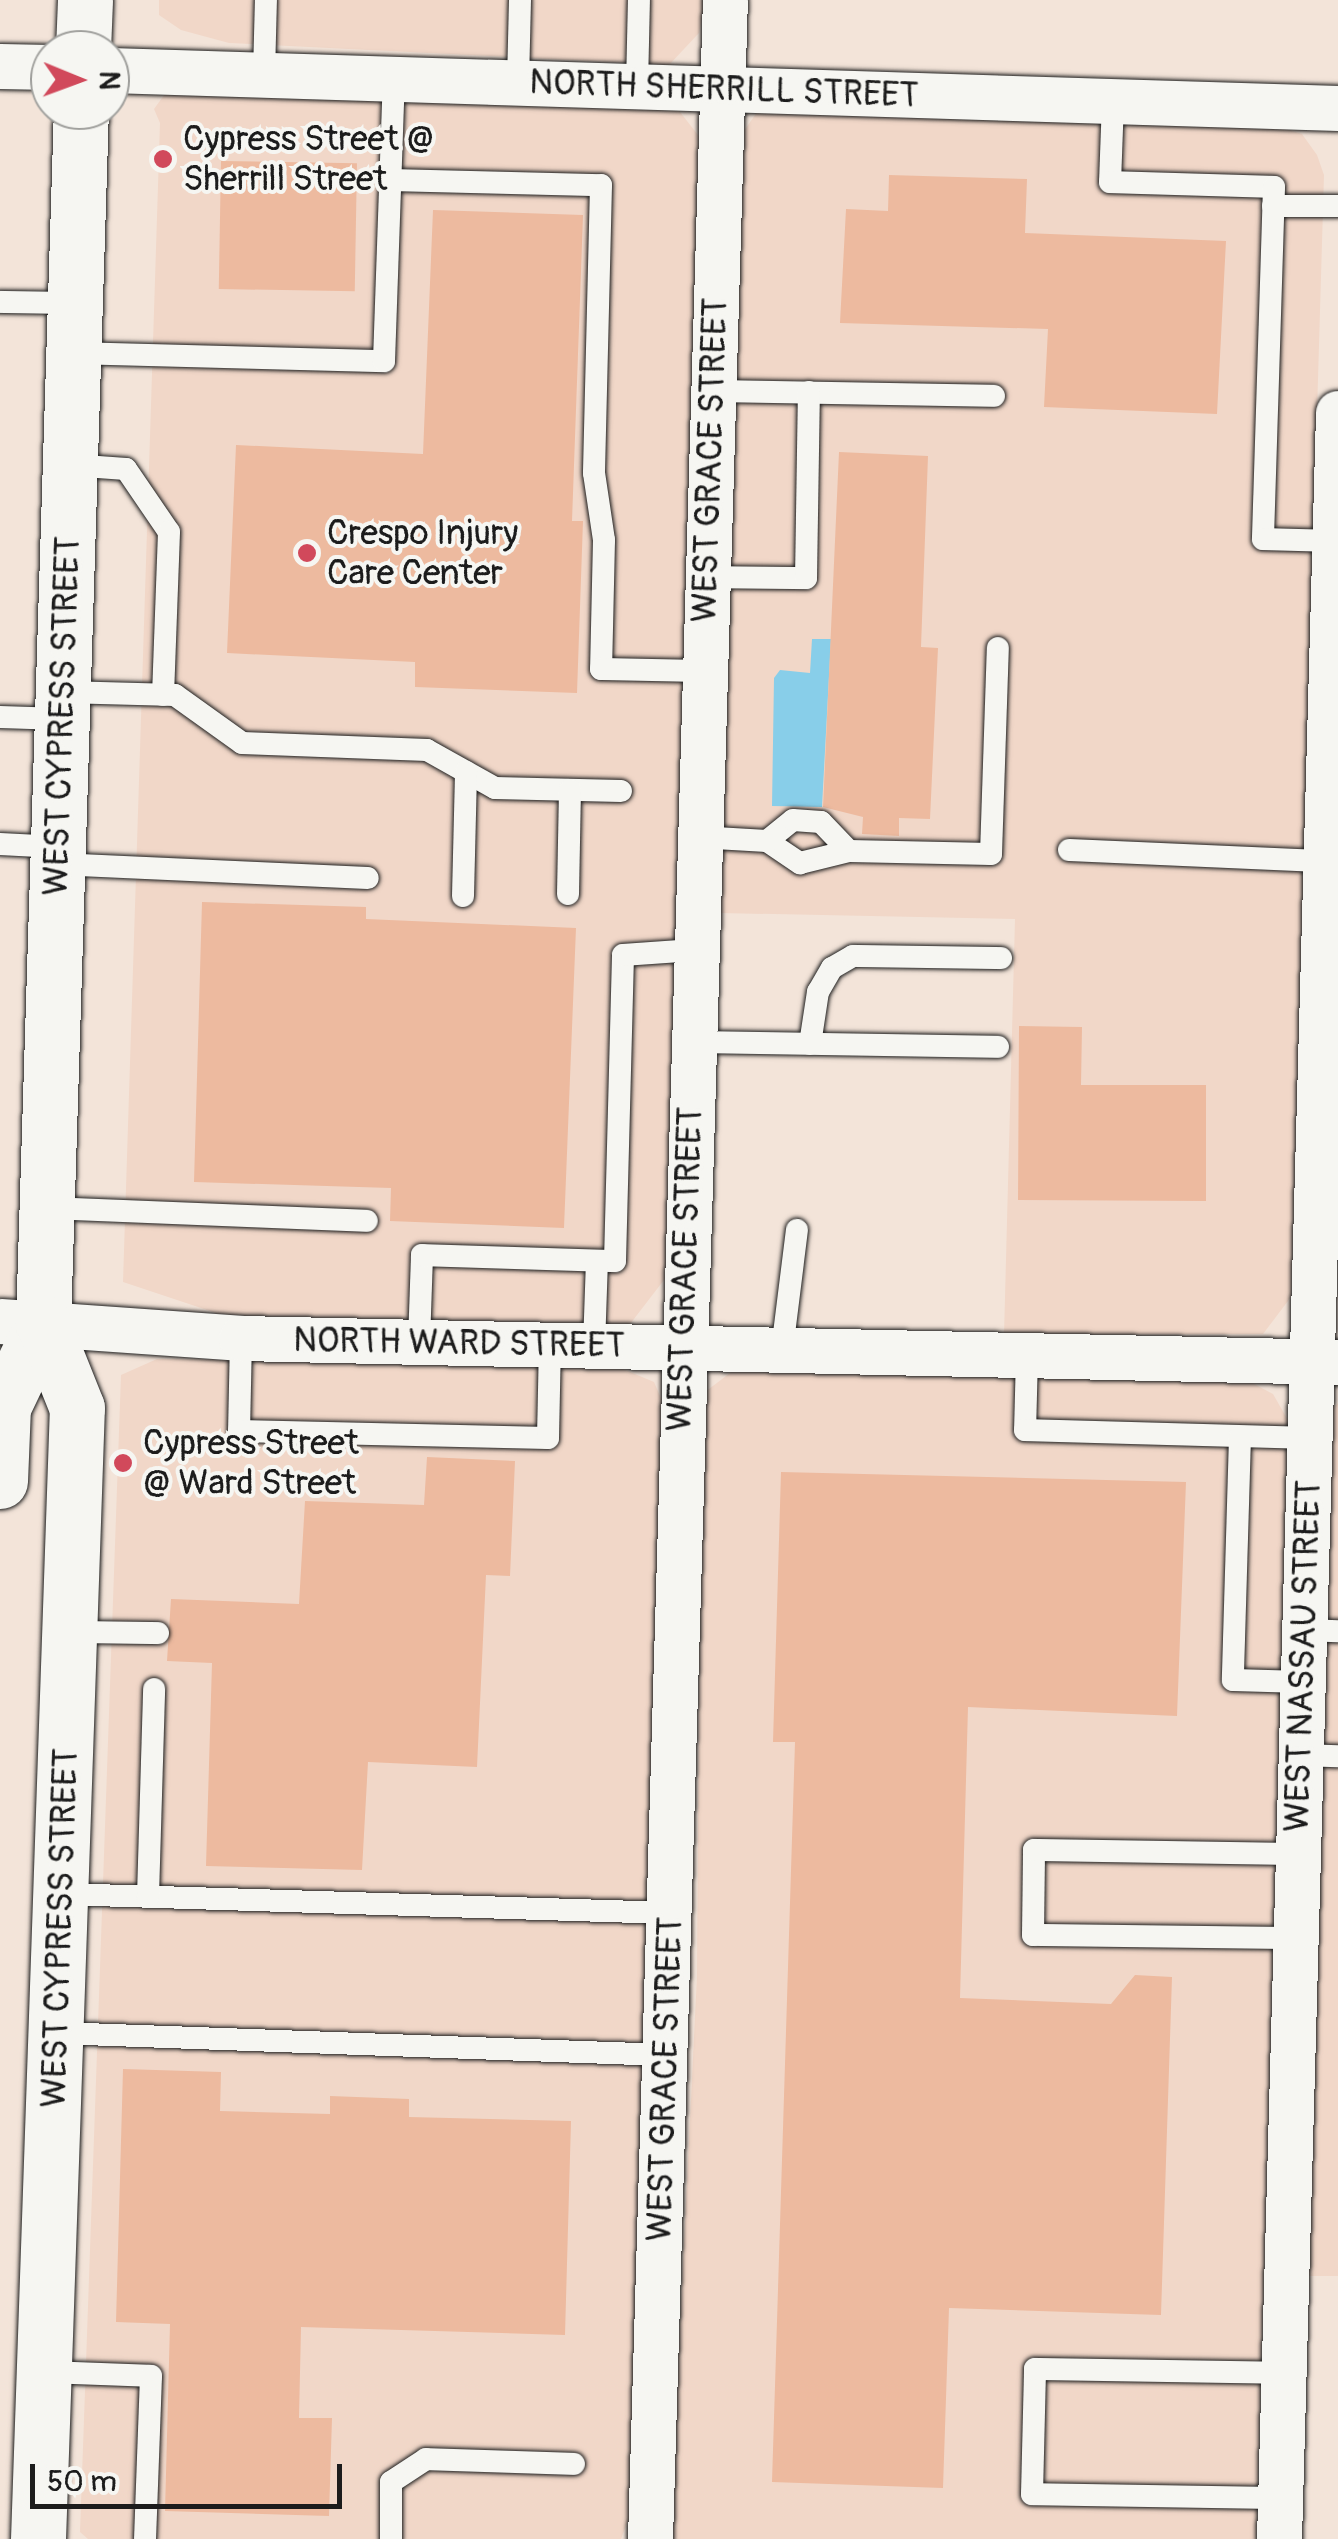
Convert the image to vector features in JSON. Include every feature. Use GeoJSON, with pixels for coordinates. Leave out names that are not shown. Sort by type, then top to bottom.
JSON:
{"type":"FeatureCollection","features":[{"type":"Feature","properties":{"kind":"street"},"geometry":{"type":"LineString","coordinates":[[84,30],[85,0]]}},
{"type":"Feature","properties":{"kind":"street","name":"WEST GRACE STREET"},"geometry":{"type":"LineString","coordinates":[[650,2539],[670,1912],[682,1348],[725,0]]}},
{"type":"Feature","properties":{"kind":"street"},"geometry":{"type":"LineString","coordinates":[[0,66],[30,67]]}},
{"type":"Feature","properties":{"kind":"street","name":"NORTH SHERRILL STREET"},"geometry":{"type":"LineString","coordinates":[[130,71],[1338,108]]}},
{"type":"Feature","properties":{"kind":"street","name":"WEST CYPRESS STREET"},"geometry":{"type":"LineString","coordinates":[[0,1481],[3,1407],[47,1208],[80,130]]}},
{"type":"Feature","properties":{"kind":"street","name":"WEST NASSAU STREET"},"geometry":{"type":"LineString","coordinates":[[1280,2519],[1298,1854],[1319,1755],[1303,1682],[1321,1631],[1319,1443],[1325,1362],[1338,413]]}},
{"type":"Feature","properties":{"kind":"street","name":"WEST CYPRESS STREET"},"geometry":{"type":"LineString","coordinates":[[21,1322],[76,1408],[38,2539]]}},
{"type":"Feature","properties":{"kind":"street","name":"NORTH WARD STREET"},"geometry":{"type":"LineString","coordinates":[[21,1322],[241,1338],[1325,1362]]}},
{"type":"Feature","properties":{"kind":"lane"},"geometry":{"type":"LineString","coordinates":[[264,74],[266,0]]}},
{"type":"Feature","properties":{"kind":"lane"},"geometry":{"type":"LineString","coordinates":[[518,82],[520,0]]}},
{"type":"Feature","properties":{"kind":"lane"},"geometry":{"type":"LineString","coordinates":[[637,86],[639,0]]}},
{"type":"Feature","properties":{"kind":"lane"},"geometry":{"type":"LineString","coordinates":[[0,302],[74,328],[384,361],[394,78]]}},
{"type":"Feature","properties":{"kind":"lane"},"geometry":{"type":"LineString","coordinates":[[1113,101],[1110,182],[1274,187],[1264,540],[1336,530]]}},
{"type":"Feature","properties":{"kind":"lane"},"geometry":{"type":"LineString","coordinates":[[391,180],[601,185],[594,473],[604,540],[601,669],[703,671]]}},
{"type":"Feature","properties":{"kind":"lane"},"geometry":{"type":"LineString","coordinates":[[1274,206],[1338,206]]}},
{"type":"Feature","properties":{"kind":"lane"},"geometry":{"type":"LineString","coordinates":[[712,390],[994,396]]}},
{"type":"Feature","properties":{"kind":"lane"},"geometry":{"type":"LineString","coordinates":[[706,577],[806,578],[809,392]]}},
{"type":"Feature","properties":{"kind":"lane"},"geometry":{"type":"LineString","coordinates":[[70,465],[126,469],[169,532],[163,695]]}},
{"type":"Feature","properties":{"kind":"lane"},"geometry":{"type":"LineString","coordinates":[[698,837],[767,841],[800,863],[849,851],[990,854],[998,648]]}},
{"type":"Feature","properties":{"kind":"lane"},"geometry":{"type":"LineString","coordinates":[[0,717],[62,705],[175,695],[242,743],[427,750],[495,788],[622,791]]}},
{"type":"Feature","properties":{"kind":"lane"},"geometry":{"type":"LineString","coordinates":[[464,896],[466,772]]}},
{"type":"Feature","properties":{"kind":"lane"},"geometry":{"type":"LineString","coordinates":[[568,894],[570,790]]}},
{"type":"Feature","properties":{"kind":"lane"},"geometry":{"type":"LineString","coordinates":[[767,841],[793,820],[820,822],[849,851]]}},
{"type":"Feature","properties":{"kind":"lane"},"geometry":{"type":"LineString","coordinates":[[1069,850],[1330,840]]}},
{"type":"Feature","properties":{"kind":"lane"},"geometry":{"type":"LineString","coordinates":[[0,844],[58,856],[368,878]]}},
{"type":"Feature","properties":{"kind":"lane"},"geometry":{"type":"LineString","coordinates":[[419,1342],[422,1255],[614,1261],[623,955],[694,950]]}},
{"type":"Feature","properties":{"kind":"lane"},"geometry":{"type":"LineString","coordinates":[[810,1044],[818,992],[832,968],[853,956],[1001,958]]}},
{"type":"Feature","properties":{"kind":"lane"},"geometry":{"type":"LineString","coordinates":[[692,1042],[998,1046]]}},
{"type":"Feature","properties":{"kind":"lane"},"geometry":{"type":"LineString","coordinates":[[47,1208],[367,1222]]}},
{"type":"Feature","properties":{"kind":"lane"},"geometry":{"type":"LineString","coordinates":[[782,1350],[797,1230]]}},
{"type":"Feature","properties":{"kind":"lane"},"geometry":{"type":"LineString","coordinates":[[594,1346],[596,1261]]}},
{"type":"Feature","properties":{"kind":"lane"},"geometry":{"type":"LineString","coordinates":[[241,1338],[239,1431],[548,1438],[550,1345]]}},
{"type":"Feature","properties":{"kind":"lane"},"geometry":{"type":"LineString","coordinates":[[1028,1356],[1026,1430],[1319,1443]]}},
{"type":"Feature","properties":{"kind":"lane"},"geometry":{"type":"LineString","coordinates":[[1240,1437],[1233,1680],[1303,1682]]}},
{"type":"Feature","properties":{"kind":"lane"},"geometry":{"type":"LineString","coordinates":[[70,1632],[158,1633]]}},
{"type":"Feature","properties":{"kind":"lane"},"geometry":{"type":"LineString","coordinates":[[148,1896],[154,1690]]}},
{"type":"Feature","properties":{"kind":"lane"},"geometry":{"type":"LineString","coordinates":[[1296,1938],[1033,1935],[1034,1850],[1298,1854]]}},
{"type":"Feature","properties":{"kind":"lane"},"geometry":{"type":"LineString","coordinates":[[62,1894],[670,1912]]}},
{"type":"Feature","properties":{"kind":"lane"},"geometry":{"type":"LineString","coordinates":[[57,2033],[666,2055]]}},
{"type":"Feature","properties":{"kind":"lane"},"geometry":{"type":"LineString","coordinates":[[1280,2519],[1032,2494],[1034,2387],[1035,2369],[1283,2373]]}},
{"type":"Feature","properties":{"kind":"lane"},"geometry":{"type":"LineString","coordinates":[[44,2372],[151,2376],[145,2539]]}},
{"type":"Feature","properties":{"kind":"lane"},"geometry":{"type":"LineString","coordinates":[[390,2539],[391,2482],[426,2459],[574,2464]]}},
{"type":"Feature","properties":{"kind":"shaded area"},"geometry":{"type":"Polygon","coordinates":[[[159,0],[706,0],[699,33],[669,65],[229,43],[181,30],[159,15],[159,0]]]}},
{"type":"Feature","properties":{"kind":"shaded area"},"geometry":{"type":"Polygon","coordinates":[[[170,87],[673,103],[705,144],[667,1276],[627,1328],[222,1315],[123,1282],[160,123],[154,109],[170,87]]]}},
{"type":"Feature","properties":{"kind":"shaded area"},"geometry":{"type":"Polygon","coordinates":[[[760,108],[1280,127],[1302,134],[1317,155],[1324,175],[1291,1297],[1263,1334],[1004,1335],[1015,919],[719,913],[739,138],[760,108]]]}},
{"type":"Feature","properties":{"kind":"shaded area"},"geometry":{"type":"Polygon","coordinates":[[[157,1359],[611,1364],[654,1382],[663,1403],[635,2502],[621,2539],[88,2539],[80,2532],[121,1375],[157,1359]]]}},
{"type":"Feature","properties":{"kind":"shaded area"},"geometry":{"type":"Polygon","coordinates":[[[734,1370],[1243,1378],[1273,1394],[1289,1422],[1256,2539],[674,2539],[670,2532],[697,1976],[701,1395],[734,1370]]]}},
{"type":"Feature","properties":{"kind":"shaded area"},"geometry":{"type":"Polygon","coordinates":[[[1338,1403],[1338,2276],[1302,2276],[1330,1411],[1338,1403]]]}},
{"type":"Feature","properties":{"kind":"water"},"geometry":{"type":"Polygon","coordinates":[[[812,639],[831,639],[822,807],[772,806],[774,678],[780,670],[810,673],[812,639]]]}},
{"type":"Feature","properties":{"kind":"building"},"geometry":{"type":"Polygon","coordinates":[[[221,161],[357,163],[355,291],[219,289],[221,161]]]}},
{"type":"Feature","properties":{"kind":"building"},"geometry":{"type":"Polygon","coordinates":[[[889,175],[1027,179],[1025,233],[1226,241],[1217,414],[1044,407],[1048,329],[840,323],[846,209],[888,211],[889,175]]]}},
{"type":"Feature","properties":{"kind":"building"},"geometry":{"type":"Polygon","coordinates":[[[433,210],[583,215],[572,521],[583,521],[577,693],[415,687],[415,662],[227,653],[236,445],[423,454],[433,210]]]}},
{"type":"Feature","properties":{"kind":"building"},"geometry":{"type":"Polygon","coordinates":[[[839,452],[928,456],[921,647],[938,648],[930,819],[899,818],[899,836],[862,834],[863,817],[823,807],[839,452]]]}},
{"type":"Feature","properties":{"kind":"building"},"geometry":{"type":"Polygon","coordinates":[[[202,902],[366,907],[366,919],[576,928],[564,1228],[390,1221],[391,1188],[194,1182],[202,902]]]}},
{"type":"Feature","properties":{"kind":"building"},"geometry":{"type":"Polygon","coordinates":[[[1019,1026],[1082,1027],[1081,1085],[1206,1085],[1206,1201],[1018,1200],[1019,1026]]]}},
{"type":"Feature","properties":{"kind":"building"},"geometry":{"type":"Polygon","coordinates":[[[427,1457],[515,1461],[510,1576],[486,1575],[477,1767],[368,1762],[362,1870],[206,1866],[212,1663],[167,1661],[171,1599],[299,1604],[305,1501],[424,1505],[427,1457]]]}},
{"type":"Feature","properties":{"kind":"building"},"geometry":{"type":"Polygon","coordinates":[[[781,1472],[1186,1482],[1177,1716],[968,1707],[960,1998],[1111,2004],[1135,1975],[1172,1977],[1161,2315],[949,2308],[943,2488],[772,2482],[795,1742],[773,1742],[781,1472]]]}},
{"type":"Feature","properties":{"kind":"building"},"geometry":{"type":"Polygon","coordinates":[[[123,2069],[221,2072],[220,2111],[330,2114],[330,2096],[409,2099],[409,2117],[571,2121],[565,2335],[301,2327],[299,2418],[332,2418],[329,2516],[165,2511],[170,2324],[116,2322],[123,2069]]]}},
{"type":"Feature","properties":{"kind":"place","name":"Cypress Street @ Sherrill Street"},"geometry":{"type":"Point","coordinates":[163,159]}},
{"type":"Feature","properties":{"kind":"place","name":"Crespo Injury Care Center"},"geometry":{"type":"Point","coordinates":[307,553]}},
{"type":"Feature","properties":{"kind":"place","name":"Cypress Street @ Ward Street"},"geometry":{"type":"Point","coordinates":[123,1463]}}]}
